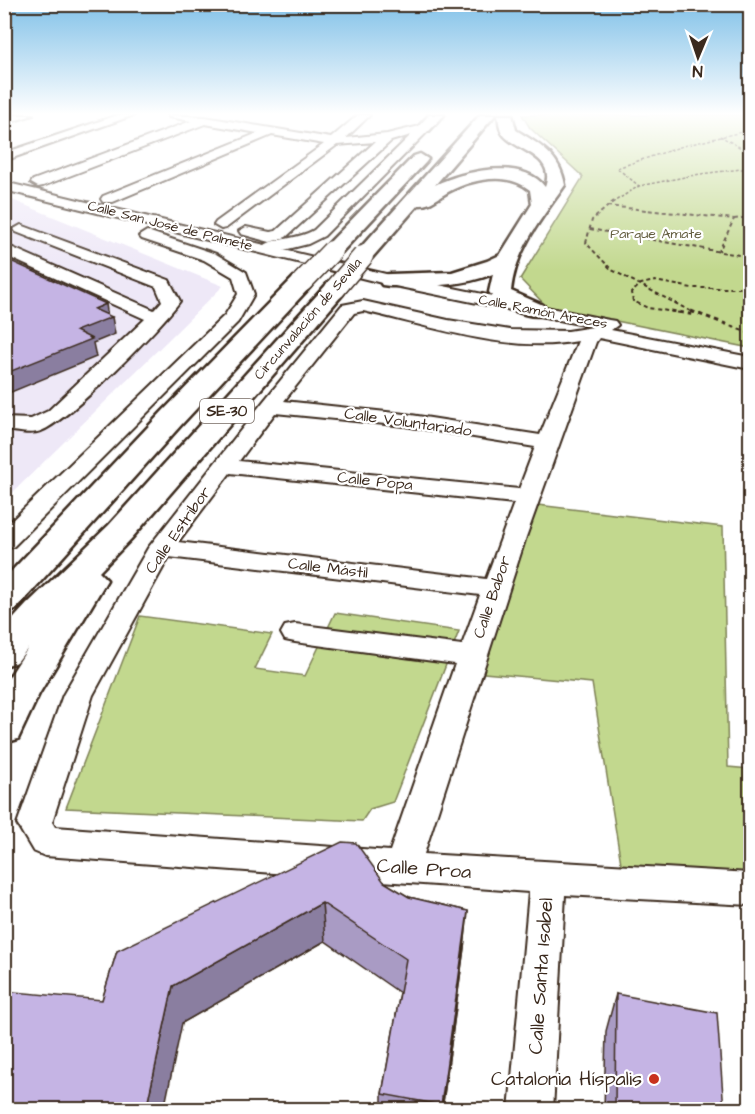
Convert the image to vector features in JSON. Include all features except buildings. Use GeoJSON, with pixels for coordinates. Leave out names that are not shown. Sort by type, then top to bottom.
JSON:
{"type":"FeatureCollection","features":[{"type":"Feature","properties":{"kind":"highway","name":"Circunvalación de Sevilla"},"geometry":{"type":"LineString","coordinates":[[4,653],[39,612],[120,532],[416,167]]}},
{"type":"Feature","properties":{"kind":"highway","name":"Circunvalación de Sevilla"},"geometry":{"type":"LineString","coordinates":[[4,601],[172,418],[302,282],[363,256],[442,167]]}},
{"type":"Feature","properties":{"kind":"highway"},"geometry":{"type":"LineString","coordinates":[[535,310],[504,296],[500,292],[500,283],[510,258],[541,203],[556,185],[554,167]]}},
{"type":"Feature","properties":{"kind":"highway"},"geometry":{"type":"LineString","coordinates":[[403,211],[445,186],[470,177],[486,175],[516,177],[535,184],[540,192],[541,203]]}},
{"type":"Feature","properties":{"kind":"highway"},"geometry":{"type":"LineString","coordinates":[[463,290],[487,270],[510,258]]}},
{"type":"Feature","properties":{"kind":"highway"},"geometry":{"type":"LineString","coordinates":[[390,280],[487,293],[500,283]]}},
{"type":"Feature","properties":{"kind":"highway"},"geometry":{"type":"LineString","coordinates":[[4,584],[172,418]]}},
{"type":"Feature","properties":{"kind":"highway"},"geometry":{"type":"LineString","coordinates":[[4,728],[20,692],[120,532]]}},
{"type":"Feature","properties":{"kind":"street"},"geometry":{"type":"LineString","coordinates":[[42,188],[92,167]]}},
{"type":"Feature","properties":{"kind":"street"},"geometry":{"type":"LineString","coordinates":[[108,199],[185,167]]}},
{"type":"Feature","properties":{"kind":"street"},"geometry":{"type":"LineString","coordinates":[[221,225],[300,167]]}},
{"type":"Feature","properties":{"kind":"street","name":"Calle San José de Palmete"},"geometry":{"type":"LineString","coordinates":[[4,188],[42,188],[108,199],[270,237],[288,229],[355,167]]}},
{"type":"Feature","properties":{"kind":"street"},"geometry":{"type":"LineString","coordinates":[[254,247],[291,245],[308,240],[319,233],[385,167]]}},
{"type":"Feature","properties":{"kind":"street","name":"Calle San José de Palmete"},"geometry":{"type":"LineString","coordinates":[[4,175],[42,188],[334,269]]}},
{"type":"Feature","properties":{"kind":"street"},"geometry":{"type":"LineString","coordinates":[[4,188],[210,257],[240,275],[246,294],[232,318],[4,542]]}},
{"type":"Feature","properties":{"kind":"street"},"geometry":{"type":"LineString","coordinates":[[4,237],[16,224],[163,284],[171,301],[157,318],[55,415],[34,426],[4,424]]}},
{"type":"Feature","properties":{"kind":"street"},"geometry":{"type":"LineString","coordinates":[[4,249],[157,318]]}},
{"type":"Feature","properties":{"kind":"street"},"geometry":{"type":"LineString","coordinates":[[334,269],[390,280]]}},
{"type":"Feature","properties":{"kind":"street","name":"Calle Ramón Areces"},"geometry":{"type":"LineString","coordinates":[[463,290],[535,310],[750,354]]}},
{"type":"Feature","properties":{"kind":"street","name":"Calle Estribor"},"geometry":{"type":"LineString","coordinates":[[34,824],[78,695],[161,548],[348,309],[363,306],[521,337],[579,336],[595,332]]}},
{"type":"Feature","properties":{"kind":"street"},"geometry":{"type":"LineString","coordinates":[[595,332],[750,363]]}},
{"type":"Feature","properties":{"kind":"street","name":"Calle Babor"},"geometry":{"type":"LineString","coordinates":[[402,867],[526,497],[587,341],[595,332]]}},
{"type":"Feature","properties":{"kind":"street","name":"Calle Voluntariado"},"geometry":{"type":"LineString","coordinates":[[270,406],[405,420],[546,442]]}},
{"type":"Feature","properties":{"kind":"street","name":"Calle Popa"},"geometry":{"type":"LineString","coordinates":[[224,466],[526,497]]}},
{"type":"Feature","properties":{"kind":"street","name":"Calle Mástil"},"geometry":{"type":"LineString","coordinates":[[161,548],[494,588]]}},
{"type":"Feature","properties":{"kind":"street"},"geometry":{"type":"LineString","coordinates":[[295,633],[472,656]]}},
{"type":"Feature","properties":{"kind":"street","name":"Calle Proa"},"geometry":{"type":"LineString","coordinates":[[34,824],[45,841],[548,878],[750,889]]}},
{"type":"Feature","properties":{"kind":"street","name":"Calle Santa Isabel"},"geometry":{"type":"LineString","coordinates":[[531,1110],[548,878]]}},
{"type":"Feature","properties":{"kind":"path"},"geometry":{"type":"LineString","coordinates":[[620,167],[617,168],[639,186]]}},
{"type":"Feature","properties":{"kind":"path"},"geometry":{"type":"LineString","coordinates":[[750,168],[700,174],[639,186],[607,206],[592,220],[586,243],[612,270],[700,316],[750,333]]}},
{"type":"Feature","properties":{"kind":"path"},"geometry":{"type":"LineString","coordinates":[[607,206],[734,219],[750,217]]}},
{"type":"Feature","properties":{"kind":"path"},"geometry":{"type":"LineString","coordinates":[[719,251],[734,219]]}},
{"type":"Feature","properties":{"kind":"path"},"geometry":{"type":"LineString","coordinates":[[590,229],[750,257]]}},
{"type":"Feature","properties":{"kind":"path"},"geometry":{"type":"LineString","coordinates":[[700,316],[648,308],[633,301],[632,293],[641,284],[656,280],[692,288],[750,288]]}},
{"type":"Feature","properties":{"kind":"shaded area"},"geometry":{"type":"Polygon","coordinates":[[[5,197],[223,286],[5,500],[5,197]]]}},
{"type":"Feature","properties":{"kind":"green space","name":"Parque Amate"},"geometry":{"type":"Polygon","coordinates":[[[572,167],[750,167],[750,348],[547,307],[520,279],[583,177],[572,167]]]}},
{"type":"Feature","properties":{"kind":"green space"},"geometry":{"type":"Polygon","coordinates":[[[529,504],[723,527],[728,767],[750,769],[750,889],[624,882],[592,683],[473,672],[529,504]]]}},
{"type":"Feature","properties":{"kind":"green space"},"geometry":{"type":"Polygon","coordinates":[[[335,613],[459,631],[393,802],[370,809],[362,821],[66,808],[140,616],[272,634],[255,669],[305,676],[335,613]]]}},
{"type":"Feature","properties":{"kind":"place","name":"Catalonia Híspalis"},"geometry":{"type":"Point","coordinates":[654,1079]}}]}
